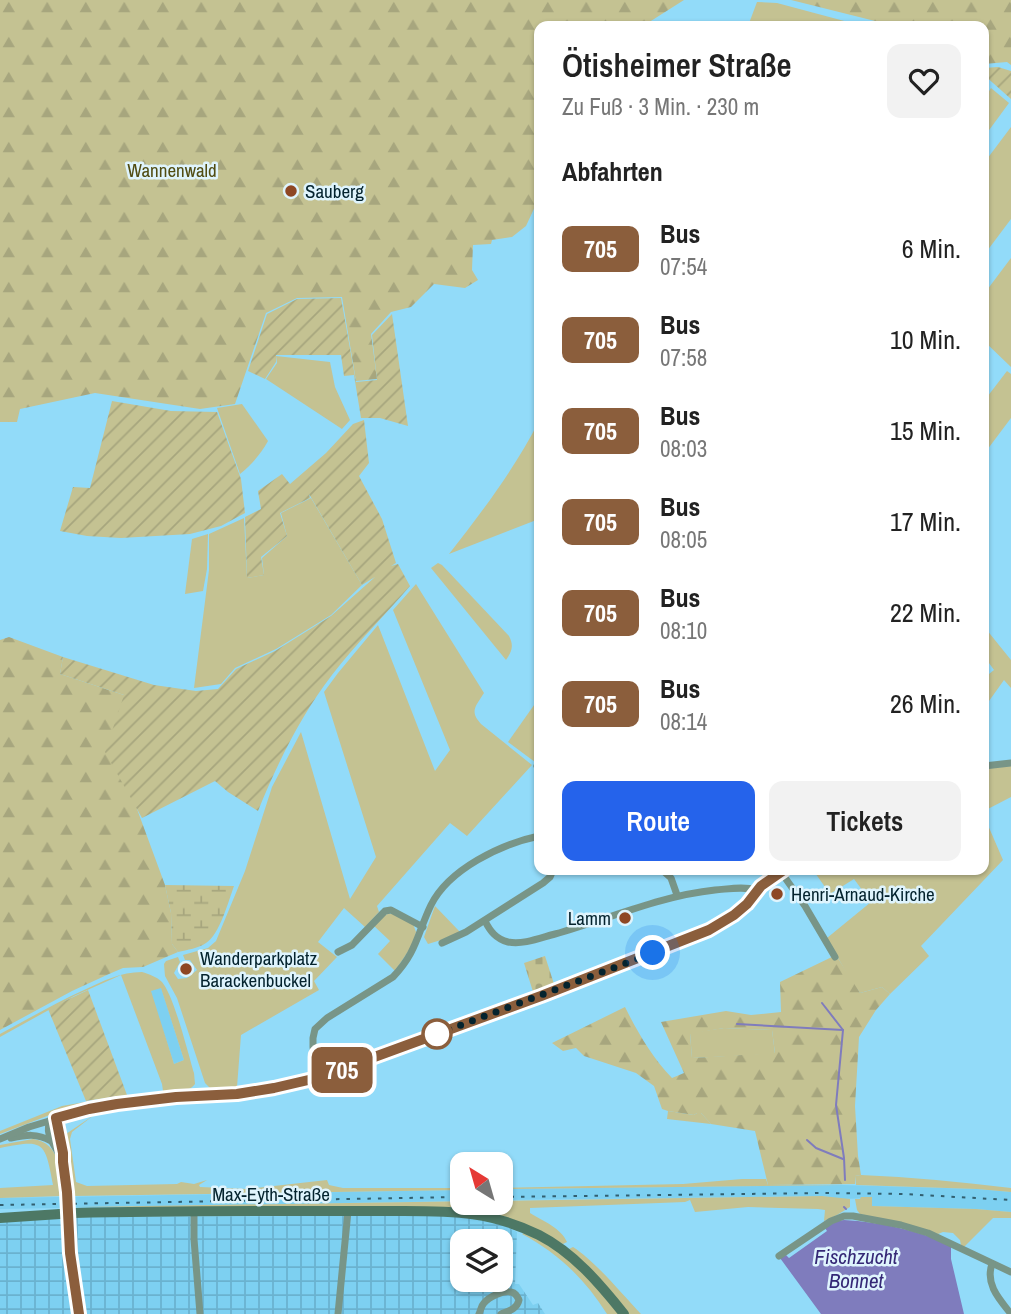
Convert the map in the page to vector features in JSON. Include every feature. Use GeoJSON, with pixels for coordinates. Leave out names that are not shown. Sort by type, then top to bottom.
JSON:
{"type":"FeatureCollection","features":[{"type":"Feature","properties":{"kind":"street"},"geometry":{"type":"LineString","coordinates":[[989,765],[1011,763]]}},
{"type":"Feature","properties":{"kind":"street"},"geometry":{"type":"LineString","coordinates":[[317,1078],[313,1047],[316,1029],[327,1018],[393,976],[409,958],[439,892],[461,871],[495,851],[534,838]]}},
{"type":"Feature","properties":{"kind":"street"},"geometry":{"type":"LineString","coordinates":[[442,943],[485,921],[551,875]]}},
{"type":"Feature","properties":{"kind":"street"},"geometry":{"type":"LineString","coordinates":[[668,875],[677,895]]}},
{"type":"Feature","properties":{"kind":"street"},"geometry":{"type":"LineString","coordinates":[[0,1139],[89,1109],[205,1095],[237,1094],[333,1073],[709,930],[734,915],[764,883],[776,875]]}},
{"type":"Feature","properties":{"kind":"street"},"geometry":{"type":"LineString","coordinates":[[785,875],[835,957]]}},
{"type":"Feature","properties":{"kind":"street"},"geometry":{"type":"LineString","coordinates":[[485,921],[494,935],[501,939],[524,942],[677,895],[743,887],[757,890]]}},
{"type":"Feature","properties":{"kind":"street"},"geometry":{"type":"LineString","coordinates":[[338,952],[352,945],[385,911],[391,911],[423,926]]}},
{"type":"Feature","properties":{"kind":"street"},"geometry":{"type":"LineString","coordinates":[[53,1119],[48,1125],[51,1141],[63,1162]]}},
{"type":"Feature","properties":{"kind":"street"},"geometry":{"type":"LineString","coordinates":[[53,1119],[63,1153],[70,1253],[79,1314]]}},
{"type":"Feature","properties":{"kind":"street"},"geometry":{"type":"LineString","coordinates":[[0,1139],[33,1134],[51,1141]]}},
{"type":"Feature","properties":{"kind":"street","name":"Max-Eyth-Straße"},"geometry":{"type":"LineString","coordinates":[[338,1314],[348,1211]]}},
{"type":"Feature","properties":{"kind":"street","name":"Max-Eyth-Straße"},"geometry":{"type":"LineString","coordinates":[[0,1218],[194,1212],[457,1211],[504,1220],[540,1235],[580,1264],[624,1314]]}},
{"type":"Feature","properties":{"kind":"street","name":"Max-Eyth-Straße"},"geometry":{"type":"LineString","coordinates":[[194,1212],[200,1314]]}},
{"type":"Feature","properties":{"kind":"street"},"geometry":{"type":"LineString","coordinates":[[779,1256],[831,1221],[853,1216],[928,1233],[1011,1272]]}},
{"type":"Feature","properties":{"kind":"street"},"geometry":{"type":"LineString","coordinates":[[992,1264],[990,1283],[1011,1314]]}},
{"type":"Feature","properties":{"kind":"street"},"geometry":{"type":"LineString","coordinates":[[480,1314],[486,1301],[511,1292],[519,1300],[517,1305],[501,1314]]}},
{"type":"Feature","properties":{"kind":"shaded area"},"geometry":{"type":"Polygon","coordinates":[[[161,987],[184,1060],[174,1064],[150,991],[161,987]]]}},
{"type":"Feature","properties":{"kind":"shaded area"},"geometry":{"type":"Polygon","coordinates":[[[843,1185],[977,1189],[1011,1192],[1011,1212],[872,1206],[872,1198],[843,1199],[822,1196],[513,1200],[513,1189],[843,1185]]]}},
{"type":"Feature","properties":{"kind":"shaded area"},"geometry":{"type":"Polygon","coordinates":[[[450,1190],[450,1201],[0,1209],[0,1198],[450,1190]]]}},
{"type":"Feature","properties":{"kind":"shaded area"},"geometry":{"type":"Polygon","coordinates":[[[457,1216],[481,1219],[511,1229],[450,1229],[450,1292],[513,1292],[513,1230],[517,1232],[515,1284],[519,1284],[533,1305],[538,1303],[545,1314],[0,1314],[0,1222],[84,1217],[457,1216]]]}},
{"type":"Feature","properties":{"kind":"green space","name":"Wannenwald"},"geometry":{"type":"Polygon","coordinates":[[[0,0],[684,0],[651,21],[534,21],[534,209],[526,226],[512,237],[492,240],[491,244],[473,245],[472,270],[478,280],[465,288],[434,284],[411,307],[391,312],[371,334],[377,379],[356,381],[342,297],[297,298],[266,313],[235,404],[200,409],[95,393],[20,409],[17,422],[0,422],[0,0]]]}},
{"type":"Feature","properties":{"kind":"green space"},"geometry":{"type":"Polygon","coordinates":[[[791,0],[1011,0],[1011,65],[1007,62],[989,64],[989,21],[875,21],[791,0]]]}},
{"type":"Feature","properties":{"kind":"green space"},"geometry":{"type":"Polygon","coordinates":[[[757,2],[777,3],[844,21],[750,21],[757,2]]]}},
{"type":"Feature","properties":{"kind":"green space"},"geometry":{"type":"Polygon","coordinates":[[[989,68],[1011,71],[1011,99],[989,79],[989,68]]]}},
{"type":"Feature","properties":{"kind":"green space"},"geometry":{"type":"Polygon","coordinates":[[[991,88],[1009,103],[989,130],[991,88]]]}},
{"type":"Feature","properties":{"kind":"green space"},"geometry":{"type":"Polygon","coordinates":[[[1011,127],[1011,219],[989,248],[989,156],[1011,127]]]}},
{"type":"Feature","properties":{"kind":"green space"},"geometry":{"type":"Polygon","coordinates":[[[1011,258],[1011,367],[989,346],[989,287],[1011,258]]]}},
{"type":"Feature","properties":{"kind":"green space"},"geometry":{"type":"Polygon","coordinates":[[[341,298],[356,382],[377,380],[372,335],[392,314],[408,426],[380,418],[361,418],[354,375],[344,376],[341,355],[276,355],[276,362],[265,379],[248,371],[267,314],[297,299],[341,298]]]}},
{"type":"Feature","properties":{"kind":"green space"},"geometry":{"type":"Polygon","coordinates":[[[276,356],[330,362],[335,387],[350,420],[342,429],[266,379],[277,363],[276,356]]]}},
{"type":"Feature","properties":{"kind":"green space"},"geometry":{"type":"Polygon","coordinates":[[[1007,371],[1011,374],[1011,418],[989,447],[989,394],[1007,371]]]}},
{"type":"Feature","properties":{"kind":"green space"},"geometry":{"type":"Polygon","coordinates":[[[112,401],[171,411],[217,412],[241,479],[245,513],[221,526],[190,534],[121,538],[60,531],[73,487],[90,488],[112,401]]]}},
{"type":"Feature","properties":{"kind":"green space"},"geometry":{"type":"Polygon","coordinates":[[[242,404],[268,441],[240,474],[217,408],[242,404]]]}},
{"type":"Feature","properties":{"kind":"green space"},"geometry":{"type":"Polygon","coordinates":[[[364,420],[369,463],[359,476],[382,519],[396,563],[391,566],[398,564],[410,586],[321,690],[290,740],[258,811],[215,781],[142,818],[105,752],[124,695],[60,674],[63,657],[154,685],[196,691],[218,689],[236,669],[275,651],[331,616],[375,577],[362,585],[309,494],[310,498],[280,513],[287,536],[261,557],[264,575],[247,578],[245,517],[261,509],[258,491],[282,474],[290,484],[326,453],[353,424],[364,420]]]}},
{"type":"Feature","properties":{"kind":"green space"},"geometry":{"type":"Polygon","coordinates":[[[534,430],[534,521],[449,554],[474,522],[534,430]]]}},
{"type":"Feature","properties":{"kind":"green space"},"geometry":{"type":"Polygon","coordinates":[[[311,498],[362,585],[331,615],[276,649],[235,668],[221,684],[194,688],[209,570],[209,534],[244,518],[247,578],[264,575],[262,558],[287,536],[281,513],[311,498]]]}},
{"type":"Feature","properties":{"kind":"green space"},"geometry":{"type":"Polygon","coordinates":[[[208,534],[203,591],[185,594],[192,539],[208,534]]]}},
{"type":"Feature","properties":{"kind":"green space"},"geometry":{"type":"Polygon","coordinates":[[[438,563],[509,636],[512,648],[506,660],[431,568],[438,563]]]}},
{"type":"Feature","properties":{"kind":"green space"},"geometry":{"type":"Polygon","coordinates":[[[416,584],[484,693],[475,708],[475,716],[481,724],[532,765],[467,836],[450,823],[377,906],[379,912],[365,927],[344,908],[318,942],[337,957],[314,981],[319,990],[241,1035],[237,1087],[211,1089],[205,1083],[177,998],[165,976],[164,964],[178,957],[180,962],[174,973],[178,979],[187,978],[197,970],[183,955],[208,948],[216,941],[245,871],[272,787],[301,732],[350,899],[376,857],[324,692],[378,625],[435,771],[450,750],[393,610],[416,584]]]}},
{"type":"Feature","properties":{"kind":"green space"},"geometry":{"type":"Polygon","coordinates":[[[989,633],[1011,660],[1011,688],[1004,680],[989,701],[989,674],[994,670],[989,663],[989,633]]]}},
{"type":"Feature","properties":{"kind":"green space"},"geometry":{"type":"Polygon","coordinates":[[[9,637],[63,657],[60,674],[124,695],[137,809],[165,885],[171,913],[172,944],[178,952],[143,967],[123,968],[109,974],[0,1030],[0,640],[9,637]]]}},
{"type":"Feature","properties":{"kind":"green space"},"geometry":{"type":"Polygon","coordinates":[[[534,705],[534,761],[508,742],[534,705]]]}},
{"type":"Feature","properties":{"kind":"green space"},"geometry":{"type":"Polygon","coordinates":[[[1011,766],[1011,797],[989,808],[989,768],[1011,766]]]}},
{"type":"Feature","properties":{"kind":"green space"},"geometry":{"type":"Polygon","coordinates":[[[989,828],[1003,860],[989,875],[989,828]]]}},
{"type":"Feature","properties":{"kind":"green space"},"geometry":{"type":"Polygon","coordinates":[[[817,875],[989,875],[921,946],[929,956],[890,994],[882,987],[860,993],[827,938],[871,902],[854,879],[830,894],[817,875]]]}},
{"type":"Feature","properties":{"kind":"green space"},"geometry":{"type":"Polygon","coordinates":[[[165,885],[234,886],[219,926],[206,943],[178,952],[172,944],[171,913],[165,885]]]}},
{"type":"Feature","properties":{"kind":"green space"},"geometry":{"type":"Polygon","coordinates":[[[435,906],[460,932],[428,944],[424,937],[435,906]]]}},
{"type":"Feature","properties":{"kind":"green space"},"geometry":{"type":"Polygon","coordinates":[[[388,914],[413,924],[416,932],[413,944],[395,971],[378,954],[390,941],[373,925],[381,916],[388,914]]]}},
{"type":"Feature","properties":{"kind":"green space"},"geometry":{"type":"Polygon","coordinates":[[[836,955],[860,993],[882,987],[890,994],[859,1037],[855,1106],[861,1175],[855,1176],[855,1184],[768,1185],[755,1131],[711,1124],[701,1113],[694,1115],[662,1109],[654,1086],[636,1073],[584,1056],[576,1048],[563,1051],[552,1043],[625,1007],[646,1044],[672,1078],[684,1073],[661,1022],[726,1011],[751,1015],[781,1012],[780,982],[836,955]],[[724,1028],[690,1034],[692,1058],[775,1053],[772,1030],[724,1028]]]}},
{"type":"Feature","properties":{"kind":"green space"},"geometry":{"type":"Polygon","coordinates":[[[545,956],[555,987],[534,995],[524,963],[545,956]]]}},
{"type":"Feature","properties":{"kind":"green space"},"geometry":{"type":"Polygon","coordinates":[[[142,972],[155,977],[167,989],[184,1039],[195,1084],[188,1089],[164,1094],[88,1104],[55,1113],[0,1134],[0,1131],[62,1106],[163,1091],[121,975],[74,996],[0,1037],[0,1034],[73,995],[119,975],[142,972]],[[161,988],[151,991],[174,1064],[184,1060],[161,988]]]}},
{"type":"Feature","properties":{"kind":"green space"},"geometry":{"type":"Polygon","coordinates":[[[88,990],[127,1095],[86,1101],[48,1009],[88,990]]]}},
{"type":"Feature","properties":{"kind":"green space"},"geometry":{"type":"Polygon","coordinates":[[[724,1028],[772,1030],[775,1054],[692,1058],[690,1033],[724,1028]]]}},
{"type":"Feature","properties":{"kind":"green space"},"geometry":{"type":"Polygon","coordinates":[[[668,1111],[694,1115],[701,1113],[711,1124],[667,1119],[668,1111]]]}},
{"type":"Feature","properties":{"kind":"green space"},"geometry":{"type":"Polygon","coordinates":[[[94,1115],[72,1132],[70,1139],[76,1182],[87,1186],[181,1182],[194,1184],[207,1180],[199,1185],[200,1187],[247,1189],[327,1180],[329,1185],[343,1188],[450,1188],[450,1190],[73,1196],[63,1136],[94,1115]]]}},
{"type":"Feature","properties":{"kind":"green space"},"geometry":{"type":"Polygon","coordinates":[[[33,1139],[42,1142],[54,1153],[60,1169],[63,1196],[0,1198],[0,1188],[53,1185],[48,1159],[40,1147],[26,1144],[0,1148],[0,1145],[33,1139]]]}},
{"type":"Feature","properties":{"kind":"green space"},"geometry":{"type":"Polygon","coordinates":[[[855,1176],[1011,1188],[1011,1192],[856,1185],[855,1176]]]}},
{"type":"Feature","properties":{"kind":"green space"},"geometry":{"type":"Polygon","coordinates":[[[766,1179],[768,1185],[843,1185],[513,1189],[513,1188],[683,1184],[766,1179]]]}},
{"type":"Feature","properties":{"kind":"green space"},"geometry":{"type":"Polygon","coordinates":[[[822,1196],[850,1199],[850,1207],[824,1221],[825,1210],[818,1209],[748,1207],[695,1212],[690,1200],[530,1208],[530,1213],[561,1233],[567,1242],[563,1244],[498,1215],[513,1215],[513,1201],[822,1196]]]}},
{"type":"Feature","properties":{"kind":"green space"},"geometry":{"type":"Polygon","coordinates":[[[872,1197],[872,1206],[1011,1212],[1011,1218],[993,1218],[964,1247],[953,1233],[938,1234],[860,1214],[855,1199],[872,1197]]]}},
{"type":"Feature","properties":{"kind":"green space"},"geometry":{"type":"Polygon","coordinates":[[[450,1202],[450,1207],[78,1207],[450,1202]]]}},
{"type":"Feature","properties":{"kind":"green space"},"geometry":{"type":"Polygon","coordinates":[[[526,1232],[578,1266],[619,1314],[607,1314],[590,1289],[570,1268],[522,1234],[526,1232]]]}},
{"type":"Feature","properties":{"kind":"green space"},"geometry":{"type":"Polygon","coordinates":[[[573,1247],[599,1269],[641,1314],[628,1314],[569,1249],[573,1247]]]}},
{"type":"Feature","properties":{"kind":"water","name":"Fischzucht Bonnet"},"geometry":{"type":"Polygon","coordinates":[[[844,1220],[898,1228],[951,1245],[951,1259],[964,1314],[821,1314],[780,1258],[786,1255],[789,1258],[827,1231],[825,1228],[844,1220]]]}},
{"type":"Feature","properties":{"kind":"waterway"},"geometry":{"type":"LineString","coordinates":[[822,1003],[843,1030]]}},
{"type":"Feature","properties":{"kind":"waterway"},"geometry":{"type":"LineString","coordinates":[[737,1024],[843,1030],[836,1105],[845,1180]]}},
{"type":"Feature","properties":{"kind":"waterway"},"geometry":{"type":"LineString","coordinates":[[807,1140],[816,1148],[843,1159]]}},
{"type":"Feature","properties":{"kind":"railway"},"geometry":{"type":"LineString","coordinates":[[513,1197],[823,1193],[1011,1200]]}},
{"type":"Feature","properties":{"kind":"railway"},"geometry":{"type":"LineString","coordinates":[[0,1205],[450,1197]]}},
{"type":"Feature","properties":{"kind":"bus line","name":"705"},"geometry":{"type":"LineString","coordinates":[[79,1314],[70,1253],[66,1177],[56,1118],[117,1104],[237,1094],[274,1088],[333,1073],[709,930],[734,915],[761,886],[776,875]]}},
{"type":"Feature","properties":{"kind":"place","name":"Sauberg"},"geometry":{"type":"Point","coordinates":[291,191]}},
{"type":"Feature","properties":{"kind":"place","name":"Henri-Arnaud-Kirche"},"geometry":{"type":"Point","coordinates":[777,894]}},
{"type":"Feature","properties":{"kind":"place","name":"Lamm"},"geometry":{"type":"Point","coordinates":[625,918]}},
{"type":"Feature","properties":{"kind":"place","name":"Wanderparkplatz Barackenbuckel"},"geometry":{"type":"Point","coordinates":[186,969]}},
{"type":"Feature","properties":{"kind":"route"},"geometry":{"type":"LineString","coordinates":[[437,1034],[653,953]]}}]}
